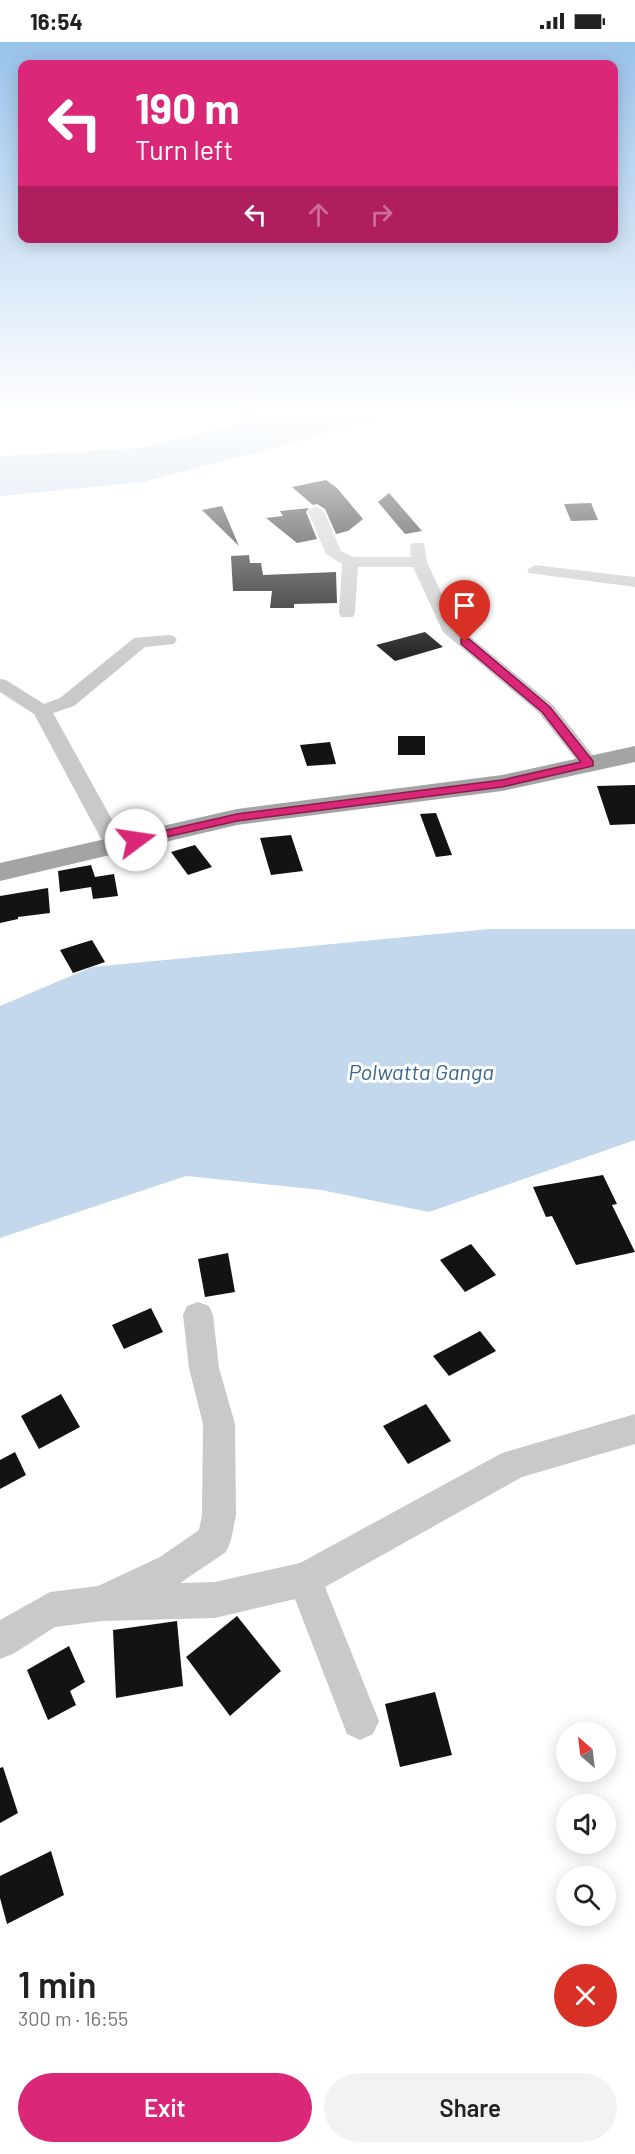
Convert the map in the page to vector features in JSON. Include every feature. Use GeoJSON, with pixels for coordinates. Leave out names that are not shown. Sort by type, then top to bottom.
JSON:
{"type":"FeatureCollection","features":[{"type":"Feature","properties":{"kind":"main road"},"geometry":{"type":"LineString","coordinates":[[0,872],[237,817],[502,783],[635,754]]}},
{"type":"Feature","properties":{"kind":"street"},"geometry":{"type":"LineString","coordinates":[[316,511],[334,554],[350,562],[419,554],[449,628],[546,709],[589,763]]}},
{"type":"Feature","properties":{"kind":"street"},"geometry":{"type":"LineString","coordinates":[[347,613],[350,562]]}},
{"type":"Feature","properties":{"kind":"street"},"geometry":{"type":"LineString","coordinates":[[535,570],[635,582]]}},
{"type":"Feature","properties":{"kind":"street"},"geometry":{"type":"LineString","coordinates":[[42,711],[67,702],[140,642],[168,640]]}},
{"type":"Feature","properties":{"kind":"street"},"geometry":{"type":"LineString","coordinates":[[0,684],[42,711],[115,845]]}},
{"type":"Feature","properties":{"kind":"street"},"geometry":{"type":"LineString","coordinates":[[102,1603],[172,1569],[214,1540],[219,1515],[219,1424],[204,1368],[198,1315]]}},
{"type":"Feature","properties":{"kind":"street"},"geometry":{"type":"LineString","coordinates":[[0,1641],[50,1610],[102,1603],[215,1600],[305,1579],[514,1464],[635,1429]]}},
{"type":"Feature","properties":{"kind":"street"},"geometry":{"type":"LineString","coordinates":[[305,1579],[360,1721]]}},
{"type":"Feature","properties":{"kind":"water","name":"Polwatta Ganga"},"geometry":{"type":"Polygon","coordinates":[[[489,929],[635,929],[635,1140],[429,1212],[321,1190],[186,1176],[0,1238],[0,1006],[92,967],[489,929]]]}},
{"type":"Feature","properties":{"kind":"building"},"geometry":{"type":"Polygon","coordinates":[[[309,502],[349,502],[363,519],[348,531],[336,534],[325,509],[317,504],[313,505],[309,502]]]}},
{"type":"Feature","properties":{"kind":"building"},"geometry":{"type":"Polygon","coordinates":[[[378,502],[397,502],[422,531],[405,534],[378,502]]]}},
{"type":"Feature","properties":{"kind":"building"},"geometry":{"type":"Polygon","coordinates":[[[591,503],[598,520],[571,521],[564,504],[591,503]]]}},
{"type":"Feature","properties":{"kind":"building"},"geometry":{"type":"Polygon","coordinates":[[[222,506],[239,546],[202,510],[222,506]]]}},
{"type":"Feature","properties":{"kind":"building"},"geometry":{"type":"Polygon","coordinates":[[[309,508],[306,512],[317,539],[297,543],[266,518],[283,516],[280,511],[309,508]]]}},
{"type":"Feature","properties":{"kind":"building"},"geometry":{"type":"Polygon","coordinates":[[[249,555],[250,563],[261,563],[263,575],[336,572],[337,603],[294,604],[294,608],[270,608],[272,591],[233,591],[231,556],[249,555]]]}},
{"type":"Feature","properties":{"kind":"building"},"geometry":{"type":"Polygon","coordinates":[[[425,632],[443,647],[395,661],[376,645],[425,632]]]}},
{"type":"Feature","properties":{"kind":"building"},"geometry":{"type":"Polygon","coordinates":[[[398,736],[425,736],[425,755],[398,755],[398,736]]]}},
{"type":"Feature","properties":{"kind":"building"},"geometry":{"type":"Polygon","coordinates":[[[330,742],[336,764],[307,766],[300,745],[330,742]]]}},
{"type":"Feature","properties":{"kind":"building"},"geometry":{"type":"Polygon","coordinates":[[[635,785],[635,824],[610,825],[597,786],[635,785]]]}},
{"type":"Feature","properties":{"kind":"building"},"geometry":{"type":"Polygon","coordinates":[[[436,813],[452,855],[436,857],[420,814],[436,813]]]}},
{"type":"Feature","properties":{"kind":"building"},"geometry":{"type":"Polygon","coordinates":[[[291,835],[303,871],[271,875],[260,838],[291,835]]]}},
{"type":"Feature","properties":{"kind":"building"},"geometry":{"type":"Polygon","coordinates":[[[195,845],[212,867],[188,875],[171,852],[195,845]]]}},
{"type":"Feature","properties":{"kind":"building"},"geometry":{"type":"Polygon","coordinates":[[[91,865],[95,877],[114,874],[118,896],[93,899],[91,887],[60,892],[58,871],[91,865]]]}},
{"type":"Feature","properties":{"kind":"building"},"geometry":{"type":"Polygon","coordinates":[[[48,888],[50,913],[18,917],[18,919],[0,923],[0,896],[48,888]]]}},
{"type":"Feature","properties":{"kind":"building"},"geometry":{"type":"Polygon","coordinates":[[[92,940],[105,962],[73,973],[60,950],[92,940]]]}},
{"type":"Feature","properties":{"kind":"building"},"geometry":{"type":"Polygon","coordinates":[[[603,1175],[617,1204],[612,1205],[635,1252],[576,1265],[552,1216],[546,1217],[533,1187],[603,1175]]]}},
{"type":"Feature","properties":{"kind":"building"},"geometry":{"type":"Polygon","coordinates":[[[471,1244],[496,1275],[465,1292],[440,1260],[471,1244]]]}},
{"type":"Feature","properties":{"kind":"building"},"geometry":{"type":"Polygon","coordinates":[[[228,1253],[235,1292],[205,1297],[198,1259],[228,1253]]]}},
{"type":"Feature","properties":{"kind":"building"},"geometry":{"type":"Polygon","coordinates":[[[151,1308],[163,1332],[124,1349],[112,1325],[151,1308]]]}},
{"type":"Feature","properties":{"kind":"building"},"geometry":{"type":"Polygon","coordinates":[[[480,1331],[496,1351],[449,1376],[433,1356],[480,1331]]]}},
{"type":"Feature","properties":{"kind":"building"},"geometry":{"type":"Polygon","coordinates":[[[61,1394],[80,1427],[39,1449],[21,1416],[61,1394]]]}},
{"type":"Feature","properties":{"kind":"building"},"geometry":{"type":"Polygon","coordinates":[[[426,1404],[451,1441],[408,1464],[383,1426],[426,1404]]]}},
{"type":"Feature","properties":{"kind":"building"},"geometry":{"type":"Polygon","coordinates":[[[15,1452],[26,1475],[0,1489],[0,1460],[15,1452]]]}},
{"type":"Feature","properties":{"kind":"building"},"geometry":{"type":"Polygon","coordinates":[[[237,1616],[281,1671],[230,1716],[186,1657],[237,1616]]]}},
{"type":"Feature","properties":{"kind":"building"},"geometry":{"type":"Polygon","coordinates":[[[177,1621],[183,1686],[116,1698],[113,1630],[177,1621]]]}},
{"type":"Feature","properties":{"kind":"building"},"geometry":{"type":"Polygon","coordinates":[[[69,1646],[85,1682],[70,1691],[76,1705],[48,1720],[27,1670],[69,1646]]]}},
{"type":"Feature","properties":{"kind":"building"},"geometry":{"type":"Polygon","coordinates":[[[435,1692],[452,1755],[400,1767],[385,1704],[435,1692]]]}},
{"type":"Feature","properties":{"kind":"building"},"geometry":{"type":"Polygon","coordinates":[[[3,1767],[18,1813],[0,1823],[0,1768],[3,1767]]]}},
{"type":"Feature","properties":{"kind":"building"},"geometry":{"type":"Polygon","coordinates":[[[51,1851],[64,1895],[7,1924],[0,1898],[0,1876],[51,1851]]]}},
{"type":"Feature","properties":{"kind":"route"},"geometry":{"type":"LineString","coordinates":[[136,840],[200,824],[266,812],[459,790],[502,783],[589,763],[546,709],[465,642]]}}]}
